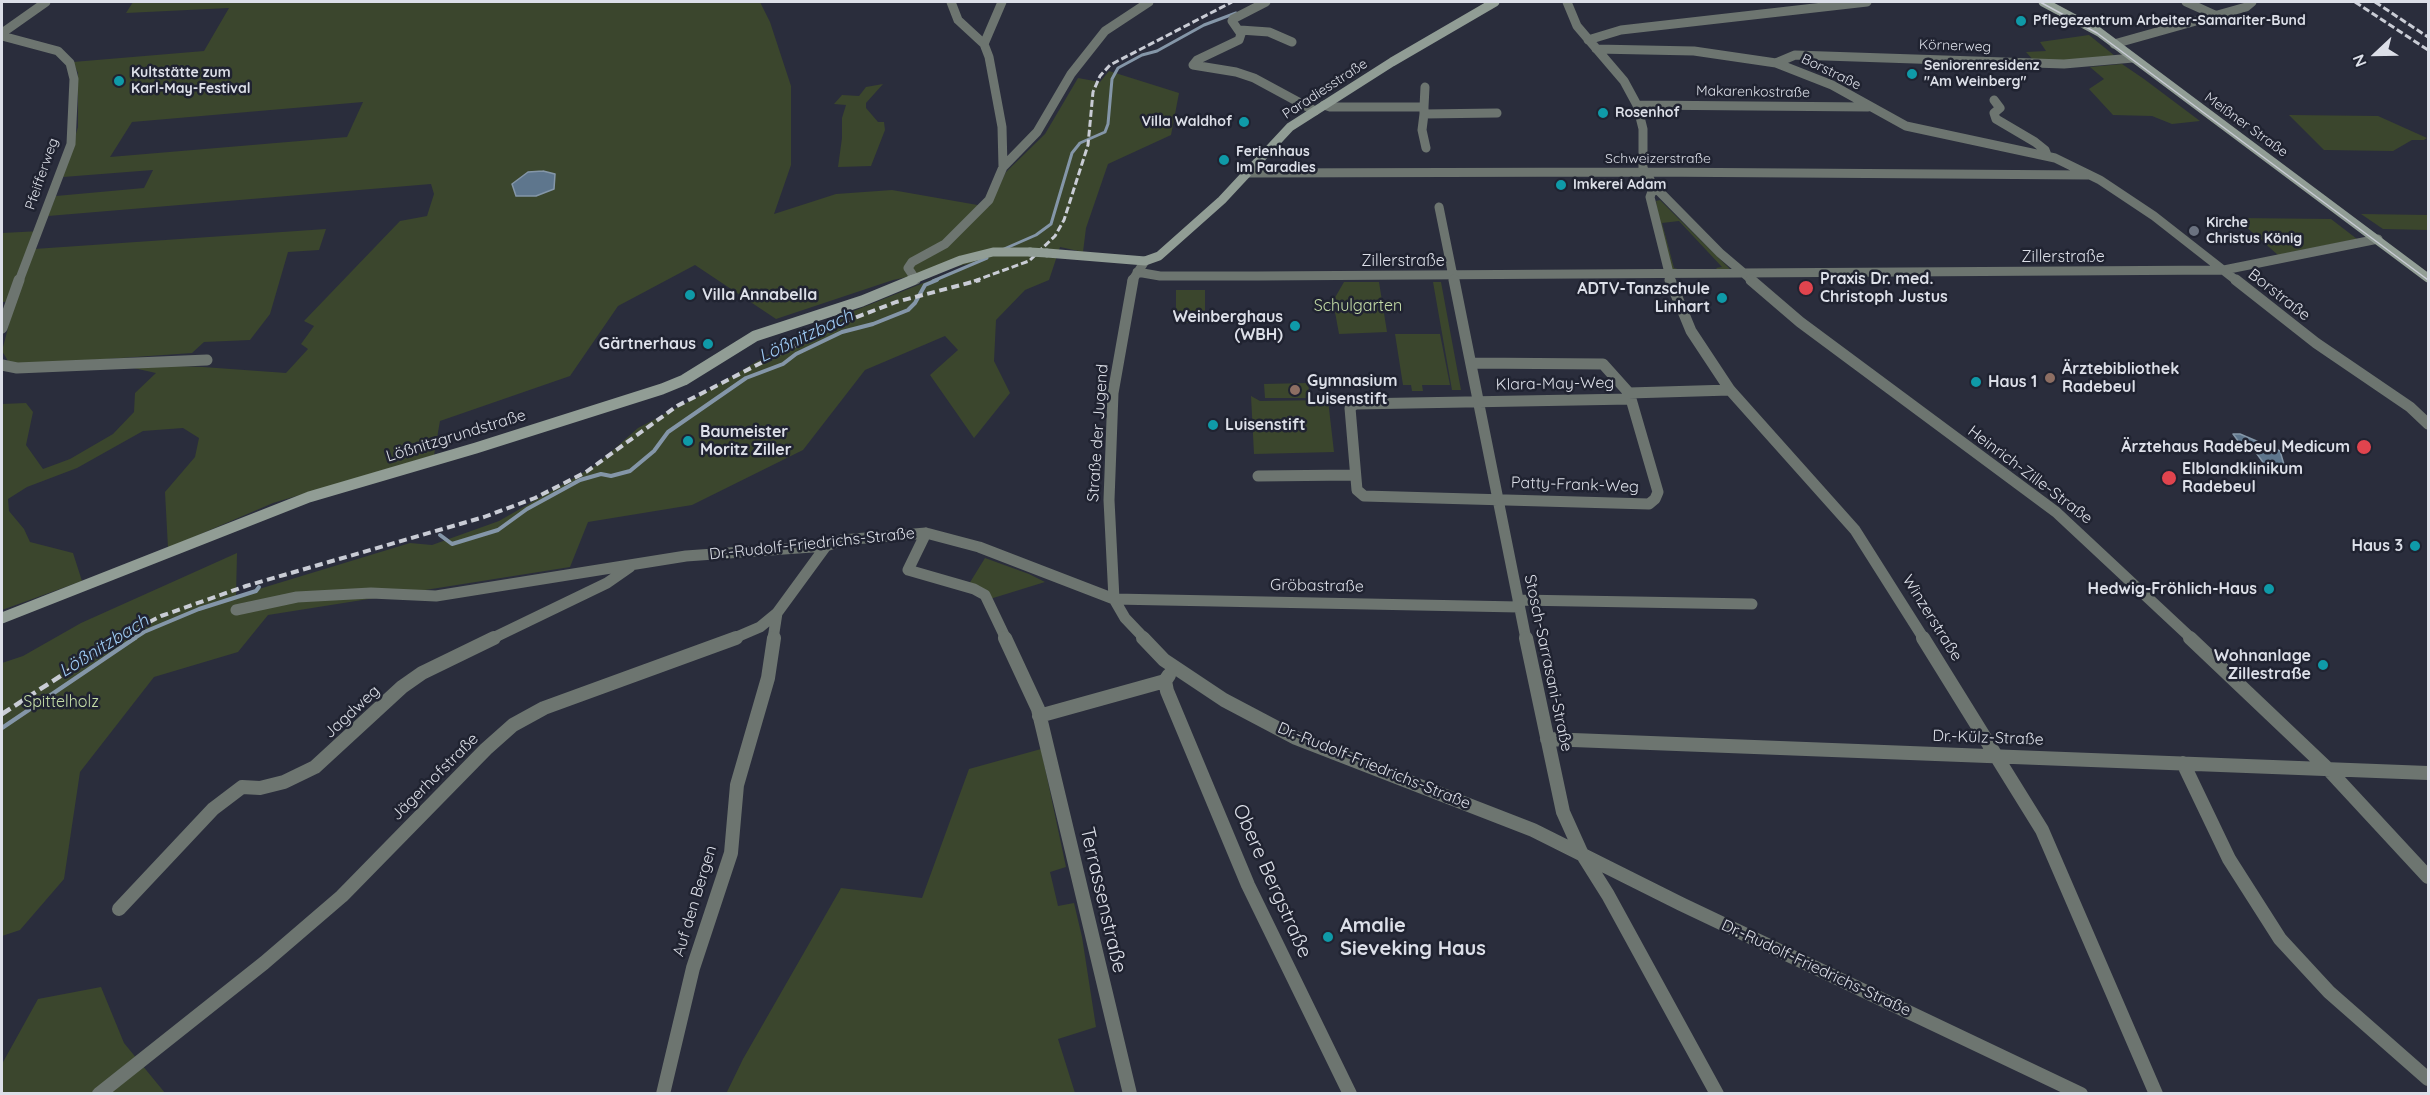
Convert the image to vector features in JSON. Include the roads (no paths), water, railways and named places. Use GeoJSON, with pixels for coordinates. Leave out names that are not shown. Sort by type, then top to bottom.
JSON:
{"type":"FeatureCollection","features":[{"type":"Feature","properties":{"kind":"street"},"geometry":{"type":"LineString","coordinates":[[2,35],[46,2]]}},
{"type":"Feature","properties":{"kind":"street"},"geometry":{"type":"LineString","coordinates":[[951,2],[960,23],[984,44],[989,57],[1002,128],[1004,167]]}},
{"type":"Feature","properties":{"kind":"street"},"geometry":{"type":"LineString","coordinates":[[984,44],[1002,2]]}},
{"type":"Feature","properties":{"kind":"street"},"geometry":{"type":"LineString","coordinates":[[916,280],[908,268],[912,261],[945,244],[973,218],[989,200],[1004,167],[1037,132],[1071,74],[1105,31],[1149,2]]}},
{"type":"Feature","properties":{"kind":"street"},"geometry":{"type":"LineString","coordinates":[[1266,2],[1233,19],[1232,21],[1240,30],[1239,40],[1197,60],[1193,65],[1236,72],[1254,78],[1315,111]]}},
{"type":"Feature","properties":{"kind":"street","name":"Paradiesstraße"},"geometry":{"type":"LineString","coordinates":[[1137,272],[1145,261],[1159,256],[1176,243],[1285,131],[1495,2]]}},
{"type":"Feature","properties":{"kind":"street"},"geometry":{"type":"LineString","coordinates":[[1567,2],[1573,21],[1624,81],[1637,105],[1643,129],[1641,163],[1644,172]]}},
{"type":"Feature","properties":{"kind":"street"},"geometry":{"type":"LineString","coordinates":[[1588,40],[1621,30],[1867,2]]}},
{"type":"Feature","properties":{"kind":"street","name":"Meißner Straße"},"geometry":{"type":"LineString","coordinates":[[2043,2],[2078,20],[2115,44],[2378,238],[2428,278]]}},
{"type":"Feature","properties":{"kind":"street"},"geometry":{"type":"LineString","coordinates":[[2186,2],[2215,15]]}},
{"type":"Feature","properties":{"kind":"street"},"geometry":{"type":"LineString","coordinates":[[2115,44],[2246,7],[2252,2]]}},
{"type":"Feature","properties":{"kind":"street"},"geometry":{"type":"LineString","coordinates":[[1240,30],[1269,32],[1292,42]]}},
{"type":"Feature","properties":{"kind":"street","name":"Pfeifferweg"},"geometry":{"type":"LineString","coordinates":[[2,35],[58,51],[70,63],[74,80],[71,144],[2,328]]}},
{"type":"Feature","properties":{"kind":"street","name":"Borstraße"},"geometry":{"type":"LineString","coordinates":[[1596,48],[1694,51],[1776,63],[1832,85],[1898,123],[2047,155],[2070,171],[2090,175],[2154,216],[2316,343],[2409,407],[2428,424]]}},
{"type":"Feature","properties":{"kind":"street","name":"Körnerweg"},"geometry":{"type":"LineString","coordinates":[[1776,63],[1794,56],[2064,64],[2133,58]]}},
{"type":"Feature","properties":{"kind":"street"},"geometry":{"type":"LineString","coordinates":[[1425,87],[1422,130],[1426,148]]}},
{"type":"Feature","properties":{"kind":"street","name":"Borstraße"},"geometry":{"type":"LineString","coordinates":[[1994,100],[2000,108],[1994,113],[1996,118],[2035,142],[2045,150],[2047,155]]}},
{"type":"Feature","properties":{"kind":"street"},"geometry":{"type":"LineString","coordinates":[[1324,105],[1497,114]]}},
{"type":"Feature","properties":{"kind":"street","name":"Makarenkostraße"},"geometry":{"type":"LineString","coordinates":[[1637,105],[1869,107]]}},
{"type":"Feature","properties":{"kind":"street","name":"Schweizerstraße"},"geometry":{"type":"LineString","coordinates":[[1246,173],[2070,171]]}},
{"type":"Feature","properties":{"kind":"street","name":"Heinrich-Zille-Straße"},"geometry":{"type":"LineString","coordinates":[[1644,172],[1654,186],[1745,274],[1800,322],[2056,512],[2328,769],[2428,877]]}},
{"type":"Feature","properties":{"kind":"street","name":"Winzerstraße"},"geometry":{"type":"LineString","coordinates":[[1654,186],[1650,197],[1668,274],[1692,331],[1730,390],[1855,530],[1997,755],[2042,830],[2156,1094]]}},
{"type":"Feature","properties":{"kind":"street","name":"Stosch-Sarrasani-Straße"},"geometry":{"type":"LineString","coordinates":[[1439,207],[1518,604],[1563,812],[1581,852],[1608,895],[1717,1094]]}},
{"type":"Feature","properties":{"kind":"street","name":"Zillerstraße"},"geometry":{"type":"LineString","coordinates":[[1137,272],[1160,276],[1452,276],[2224,270],[2378,238]]}},
{"type":"Feature","properties":{"kind":"street","name":"Lößnitzgrundstraße"},"geometry":{"type":"LineString","coordinates":[[2,618],[309,497],[488,445],[662,389],[684,380],[755,336],[916,280],[961,260],[1013,251],[1145,261]]}},
{"type":"Feature","properties":{"kind":"street","name":"Straße der Jugend"},"geometry":{"type":"LineString","coordinates":[[1114,598],[1109,500],[1113,393],[1132,282],[1137,272]]}},
{"type":"Feature","properties":{"kind":"street"},"geometry":{"type":"LineString","coordinates":[[2,365],[17,368],[207,360]]}},
{"type":"Feature","properties":{"kind":"street","name":"Patty-Frank-Weg"},"geometry":{"type":"LineString","coordinates":[[1471,363],[1596,362],[1608,368],[1630,396],[1658,492],[1655,500],[1649,504],[1498,500]]}},
{"type":"Feature","properties":{"kind":"street","name":"Klara-May-Weg"},"geometry":{"type":"LineString","coordinates":[[1354,475],[1350,408],[1355,404],[1479,402],[1730,390]]}},
{"type":"Feature","properties":{"kind":"street"},"geometry":{"type":"LineString","coordinates":[[1258,476],[1354,475],[1357,490],[1364,496],[1498,500]]}},
{"type":"Feature","properties":{"kind":"street","name":"Dr.-Rudolf-Friedrichs-Straße"},"geometry":{"type":"LineString","coordinates":[[236,610],[297,597],[371,592],[436,596],[686,556],[826,546],[842,540],[926,533],[979,547],[1114,598],[1125,618],[1169,675],[1224,700],[1296,738],[1533,830],[1581,852],[1681,904],[2081,1094]]}},
{"type":"Feature","properties":{"kind":"street","name":"Terrassenstraße"},"geometry":{"type":"LineString","coordinates":[[926,533],[908,570],[975,589],[985,595],[1039,716],[1130,1094]]}},
{"type":"Feature","properties":{"kind":"street","name":"Jägerhofstraße"},"geometry":{"type":"LineString","coordinates":[[99,1094],[264,963],[342,896],[513,725],[544,708],[760,627],[777,613],[826,546]]}},
{"type":"Feature","properties":{"kind":"street","name":"Jagdweg"},"geometry":{"type":"LineString","coordinates":[[119,909],[213,809],[242,787],[260,788],[284,782],[315,767],[402,687],[422,673],[607,583],[634,565]]}},
{"type":"Feature","properties":{"kind":"street","name":"Gröbastraße"},"geometry":{"type":"LineString","coordinates":[[1114,598],[1518,604],[1752,604]]}},
{"type":"Feature","properties":{"kind":"street","name":"Auf den Bergen"},"geometry":{"type":"LineString","coordinates":[[663,1094],[693,968],[731,853],[737,785],[768,678],[777,613]]}},
{"type":"Feature","properties":{"kind":"street"},"geometry":{"type":"LineString","coordinates":[[1039,716],[1169,675]]}},
{"type":"Feature","properties":{"kind":"street","name":"Obere Bergstraße"},"geometry":{"type":"LineString","coordinates":[[1169,675],[1167,691],[1248,885],[1350,1094]]}},
{"type":"Feature","properties":{"kind":"street","name":"Dr.-Külz-Straße"},"geometry":{"type":"LineString","coordinates":[[1547,739],[2428,773]]}},
{"type":"Feature","properties":{"kind":"street"},"geometry":{"type":"LineString","coordinates":[[2183,763],[2229,859],[2280,939],[2329,992],[2428,1079]]}},
{"type":"Feature","properties":{"kind":"water"},"geometry":{"type":"Polygon","coordinates":[[[543,171],[555,174],[554,189],[536,196],[516,196],[512,184],[528,172],[543,171]]]}},
{"type":"Feature","properties":{"kind":"water"},"geometry":{"type":"Polygon","coordinates":[[[2233,434],[2240,434],[2280,451],[2285,468],[2265,465],[2252,447],[2242,446],[2233,434]]]}},
{"type":"Feature","properties":{"kind":"waterway","name":"Lößnitzbach"},"geometry":{"type":"LineString","coordinates":[[1004,249],[1036,235],[1051,224],[1072,153],[1080,143],[1105,132],[1108,124],[1112,79],[1118,68],[1142,55],[1157,51],[1204,25],[1236,13]]}},
{"type":"Feature","properties":{"kind":"waterway","name":"Lößnitzbach"},"geometry":{"type":"LineString","coordinates":[[933,281],[987,258]]}},
{"type":"Feature","properties":{"kind":"waterway","name":"Lößnitzbach"},"geometry":{"type":"LineString","coordinates":[[440,535],[452,544],[498,530],[527,509],[580,480],[601,474],[611,476],[630,471],[654,451],[668,432],[746,378],[783,364],[796,354],[842,332],[873,324],[908,310],[915,303],[925,285],[937,280]]}},
{"type":"Feature","properties":{"kind":"waterway","name":"Lößnitzbach"},"geometry":{"type":"LineString","coordinates":[[133,639],[144,632],[199,609],[256,591],[259,587]]}},
{"type":"Feature","properties":{"kind":"waterway","name":"Lößnitzbach"},"geometry":{"type":"LineString","coordinates":[[2,728],[135,638]]}},
{"type":"Feature","properties":{"kind":"tram line"},"geometry":{"type":"LineString","coordinates":[[2040,2],[2097,33],[2428,280]]}},
{"type":"Feature","properties":{"kind":"railway"},"geometry":{"type":"LineString","coordinates":[[974,281],[1029,261],[1055,236],[1064,220],[1088,145],[1093,92],[1100,76],[1110,65],[1232,2]]}},
{"type":"Feature","properties":{"kind":"railway"},"geometry":{"type":"LineString","coordinates":[[2355,2],[2428,50]]}},
{"type":"Feature","properties":{"kind":"railway"},"geometry":{"type":"LineString","coordinates":[[2375,2],[2428,37]]}},
{"type":"Feature","properties":{"kind":"railway"},"geometry":{"type":"LineString","coordinates":[[116,639],[161,616],[246,586],[484,517],[535,498],[586,472],[677,406],[831,327],[896,302],[980,280]]}},
{"type":"Feature","properties":{"kind":"railway"},"geometry":{"type":"LineString","coordinates":[[2,714],[119,638]]}},
{"type":"Feature","properties":{"kind":"place","name":"Pflegezentrum Arbeiter-Samariter-Bund"},"geometry":{"type":"Point","coordinates":[2021,21]}},
{"type":"Feature","properties":{"kind":"place","name":"Seniorenresidenz \"Am Weinberg\""},"geometry":{"type":"Point","coordinates":[1912,74]}},
{"type":"Feature","properties":{"kind":"place","name":"Kultstätte zum Karl-May-Festival"},"geometry":{"type":"Point","coordinates":[119,81]}},
{"type":"Feature","properties":{"kind":"place","name":"Rosenhof"},"geometry":{"type":"Point","coordinates":[1603,113]}},
{"type":"Feature","properties":{"kind":"place","name":"Villa Waldhof"},"geometry":{"type":"Point","coordinates":[1244,122]}},
{"type":"Feature","properties":{"kind":"place","name":"Ferienhaus Im Paradies"},"geometry":{"type":"Point","coordinates":[1224,160]}},
{"type":"Feature","properties":{"kind":"place","name":"Imkerei Adam"},"geometry":{"type":"Point","coordinates":[1561,185]}},
{"type":"Feature","properties":{"kind":"place","name":"Kirche Christus König"},"geometry":{"type":"Point","coordinates":[2194,231]}},
{"type":"Feature","properties":{"kind":"place","name":"Praxis Dr. med. Christoph Justus"},"geometry":{"type":"Point","coordinates":[1806,288]}},
{"type":"Feature","properties":{"kind":"place","name":"Villa Annabella"},"geometry":{"type":"Point","coordinates":[690,295]}},
{"type":"Feature","properties":{"kind":"place","name":"ADTV-Tanzschule Linhart"},"geometry":{"type":"Point","coordinates":[1722,298]}},
{"type":"Feature","properties":{"kind":"place","name":"Weinberghaus (WBH)"},"geometry":{"type":"Point","coordinates":[1295,326]}},
{"type":"Feature","properties":{"kind":"place","name":"Gärtnerhaus"},"geometry":{"type":"Point","coordinates":[708,344]}},
{"type":"Feature","properties":{"kind":"place","name":"Ärztebibliothek Radebeul"},"geometry":{"type":"Point","coordinates":[2050,378]}},
{"type":"Feature","properties":{"kind":"place","name":"Haus 1"},"geometry":{"type":"Point","coordinates":[1976,382]}},
{"type":"Feature","properties":{"kind":"place","name":"Gymnasium Luisenstift"},"geometry":{"type":"Point","coordinates":[1295,390]}},
{"type":"Feature","properties":{"kind":"place","name":"Luisenstift"},"geometry":{"type":"Point","coordinates":[1213,425]}},
{"type":"Feature","properties":{"kind":"place","name":"Baumeister Moritz Ziller"},"geometry":{"type":"Point","coordinates":[688,441]}},
{"type":"Feature","properties":{"kind":"place","name":"Ärztehaus Radebeul Medicum"},"geometry":{"type":"Point","coordinates":[2364,447]}},
{"type":"Feature","properties":{"kind":"place","name":"Elblandklinikum Radebeul"},"geometry":{"type":"Point","coordinates":[2169,478]}},
{"type":"Feature","properties":{"kind":"place","name":"Haus 3"},"geometry":{"type":"Point","coordinates":[2415,546]}},
{"type":"Feature","properties":{"kind":"place","name":"Hedwig-Fröhlich-Haus"},"geometry":{"type":"Point","coordinates":[2269,589]}},
{"type":"Feature","properties":{"kind":"place","name":"Wohnanlage Zillestraße"},"geometry":{"type":"Point","coordinates":[2323,665]}},
{"type":"Feature","properties":{"kind":"place","name":"Amalie Sieveking Haus"},"geometry":{"type":"Point","coordinates":[1328,937]}},
{"type":"Feature","properties":{"kind":"park label","name":"Schulgarten"},"geometry":{"type":"Point","coordinates":[1358,306]}},
{"type":"Feature","properties":{"kind":"park label","name":"Spittelholz"},"geometry":{"type":"Point","coordinates":[61,702]}}]}
